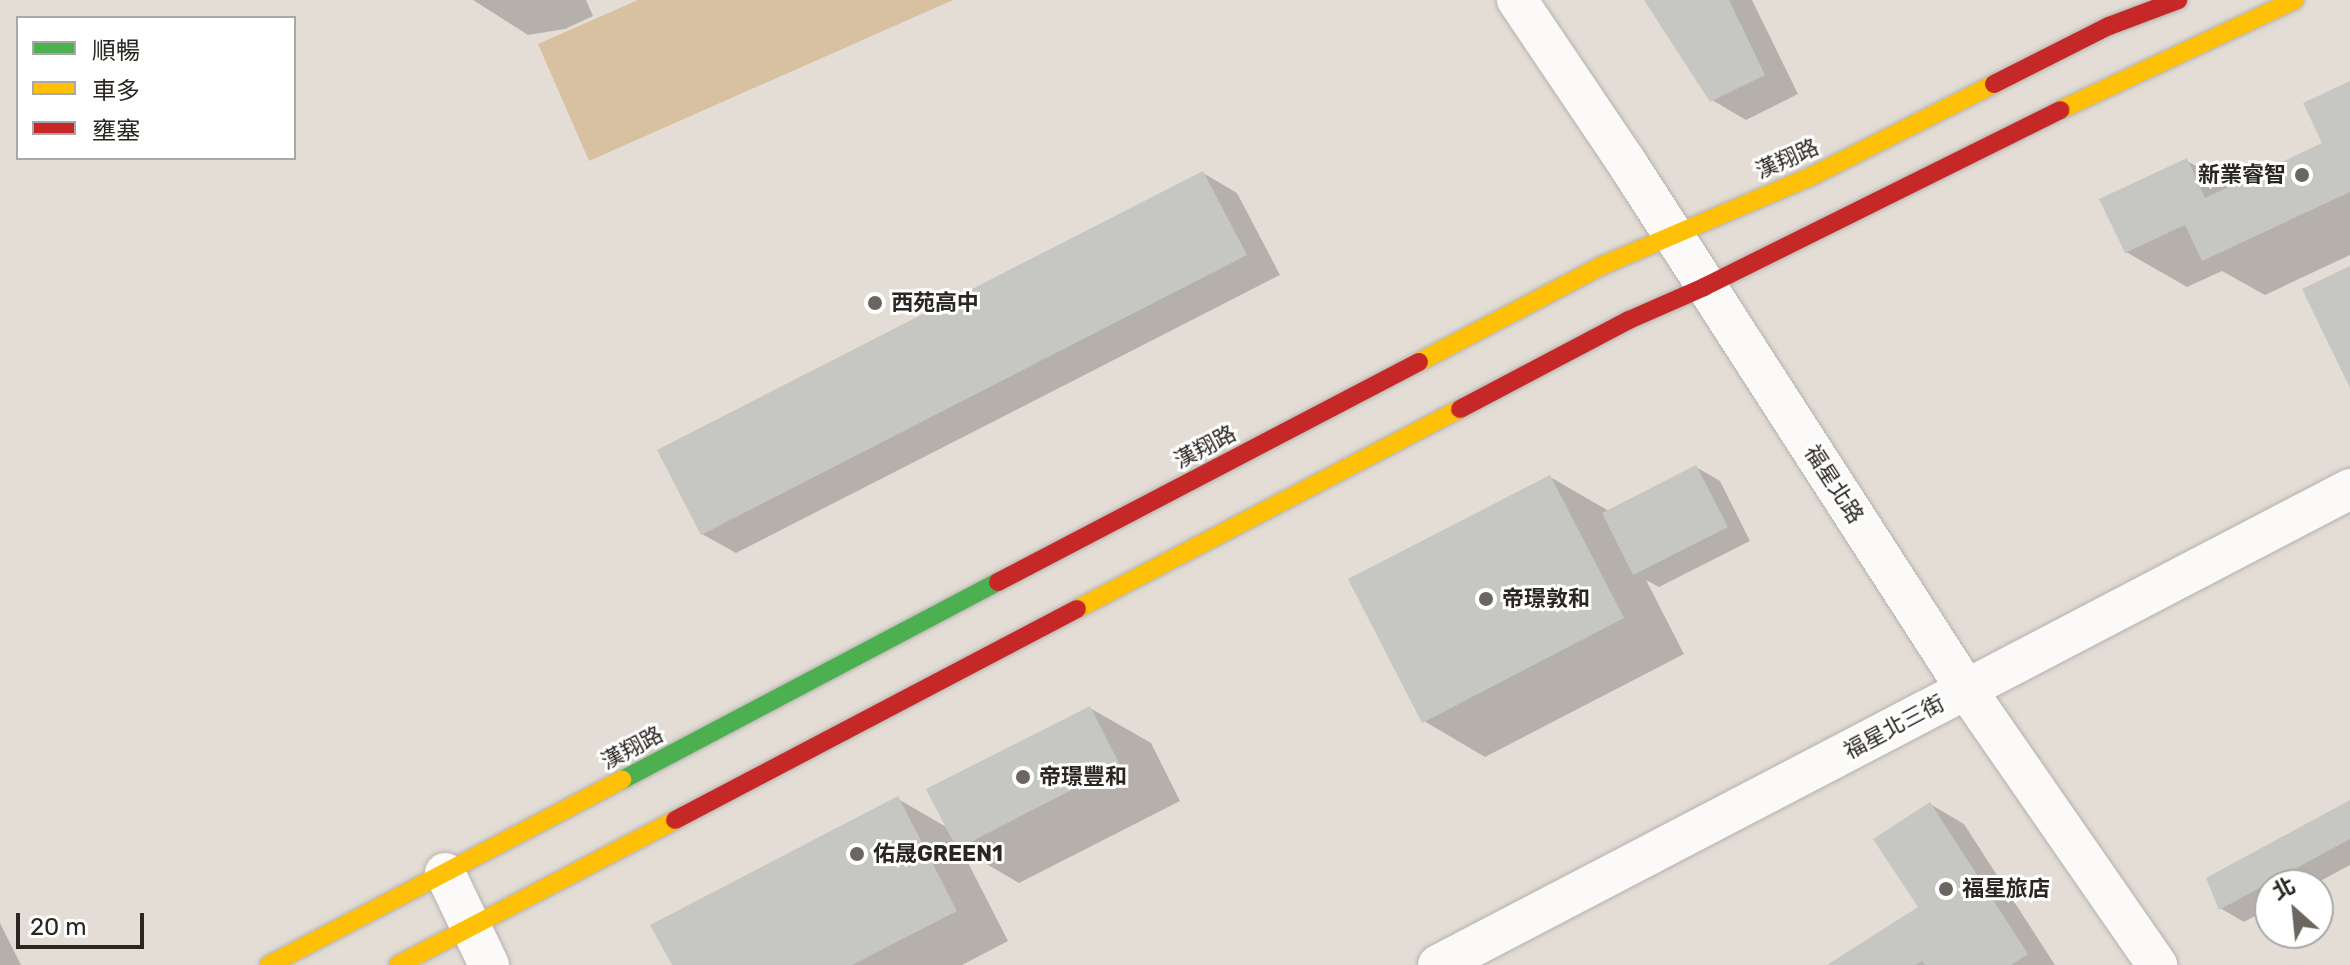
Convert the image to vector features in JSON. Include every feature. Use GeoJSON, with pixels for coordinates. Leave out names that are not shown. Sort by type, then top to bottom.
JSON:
{"type":"FeatureCollection","features":[{"type":"Feature","properties":{"kind":"street","name":"福星北路"},"geometry":{"type":"LineString","coordinates":[[1517,0],[1966,689],[2157,965]]}},
{"type":"Feature","properties":{"kind":"street"},"geometry":{"type":"LineString","coordinates":[[398,965],[1610,329],[1704,287],[2295,0]]}},
{"type":"Feature","properties":{"kind":"street","name":"漢翔路"},"geometry":{"type":"LineString","coordinates":[[269,965],[1601,266],[1812,176],[2152,4]]}},
{"type":"Feature","properties":{"kind":"street"},"geometry":{"type":"LineString","coordinates":[[2152,4],[2167,60]]}},
{"type":"Feature","properties":{"kind":"street","name":"福星北三街"},"geometry":{"type":"LineString","coordinates":[[1438,965],[2350,489]]}},
{"type":"Feature","properties":{"kind":"street"},"geometry":{"type":"LineString","coordinates":[[445,873],[489,965]]}},
{"type":"Feature","properties":{"kind":"shaded area"},"geometry":{"type":"Polygon","coordinates":[[[638,0],[953,0],[589,161],[538,44],[638,0]]]}},
{"type":"Feature","properties":{"kind":"building"},"geometry":{"type":"Polygon","coordinates":[[[1644,0],[1729,0],[1765,75],[1710,102],[1644,0]]]}},
{"type":"Feature","properties":{"kind":"building","name":"新業睿智"},"geometry":{"type":"Polygon","coordinates":[[[2350,81],[2350,192],[2202,261],[2185,225],[2125,253],[2099,199],[2187,158],[2205,198],[2322,143],[2303,103],[2350,81]]]}},
{"type":"Feature","properties":{"kind":"building"},"geometry":{"type":"Polygon","coordinates":[[[1203,171],[1247,255],[701,535],[657,450],[1203,171]]]}},
{"type":"Feature","properties":{"kind":"building"},"geometry":{"type":"Polygon","coordinates":[[[2350,266],[2350,388],[2302,289],[2350,266]]]}},
{"type":"Feature","properties":{"kind":"building"},"geometry":{"type":"Polygon","coordinates":[[[1696,465],[1728,527],[1633,575],[1602,513],[1696,465]]]}},
{"type":"Feature","properties":{"kind":"building","name":"帝璟敦和"},"geometry":{"type":"Polygon","coordinates":[[[1550,475],[1624,618],[1422,723],[1348,579],[1550,475]]]}},
{"type":"Feature","properties":{"kind":"building","name":"帝璟豐和"},"geometry":{"type":"Polygon","coordinates":[[[1090,706],[1120,765],[957,849],[926,789],[1090,706]]]}},
{"type":"Feature","properties":{"kind":"building","name":"佑晟GREEN1"},"geometry":{"type":"Polygon","coordinates":[[[898,796],[957,911],[852,965],[672,965],[650,925],[898,796]]]}},
{"type":"Feature","properties":{"kind":"building"},"geometry":{"type":"Polygon","coordinates":[[[2350,800],[2350,839],[2295,869],[2254,869],[2254,891],[2219,910],[2206,878],[2350,800]]]}},
{"type":"Feature","properties":{"kind":"building","name":"福星旅店"},"geometry":{"type":"Polygon","coordinates":[[[1930,802],[2028,954],[2011,965],[1925,965],[1922,961],[1916,965],[1827,965],[1918,907],[1873,839],[1930,802]]]}},
{"type":"Feature","properties":{"kind":"traffic: fast"},"geometry":{"type":"LineString","coordinates":[[622,780],[998,582]]}},
{"type":"Feature","properties":{"kind":"traffic: slow"},"geometry":{"type":"LineString","coordinates":[[2060,110],[2295,0]]}},
{"type":"Feature","properties":{"kind":"traffic: slow"},"geometry":{"type":"LineString","coordinates":[[1419,362],[1601,266],[1812,176],[1994,84]]}},
{"type":"Feature","properties":{"kind":"traffic: slow"},"geometry":{"type":"LineString","coordinates":[[1077,609],[1460,409]]}},
{"type":"Feature","properties":{"kind":"traffic: slow"},"geometry":{"type":"LineString","coordinates":[[269,965],[622,780]]}},
{"type":"Feature","properties":{"kind":"traffic: slow"},"geometry":{"type":"LineString","coordinates":[[398,965],[675,820]]}},
{"type":"Feature","properties":{"kind":"traffic: jam"},"geometry":{"type":"LineString","coordinates":[[1994,84],[2109,26],[2178,0]]}},
{"type":"Feature","properties":{"kind":"traffic: jam"},"geometry":{"type":"LineString","coordinates":[[1460,409],[1629,320],[1704,287],[2060,110]]}},
{"type":"Feature","properties":{"kind":"traffic: jam"},"geometry":{"type":"LineString","coordinates":[[998,582],[1419,362]]}},
{"type":"Feature","properties":{"kind":"traffic: jam"},"geometry":{"type":"LineString","coordinates":[[675,820],[1077,609]]}},
{"type":"Feature","properties":{"kind":"place","name":"新業睿智"},"geometry":{"type":"Point","coordinates":[2302,175]}},
{"type":"Feature","properties":{"kind":"place","name":"西苑高中"},"geometry":{"type":"Point","coordinates":[875,303]}},
{"type":"Feature","properties":{"kind":"place","name":"帝璟敦和"},"geometry":{"type":"Point","coordinates":[1486,599]}},
{"type":"Feature","properties":{"kind":"place","name":"帝璟豐和"},"geometry":{"type":"Point","coordinates":[1023,777]}},
{"type":"Feature","properties":{"kind":"place","name":"佑晟GREEN1"},"geometry":{"type":"Point","coordinates":[857,854]}},
{"type":"Feature","properties":{"kind":"place","name":"福星旅店"},"geometry":{"type":"Point","coordinates":[1946,889]}}]}
